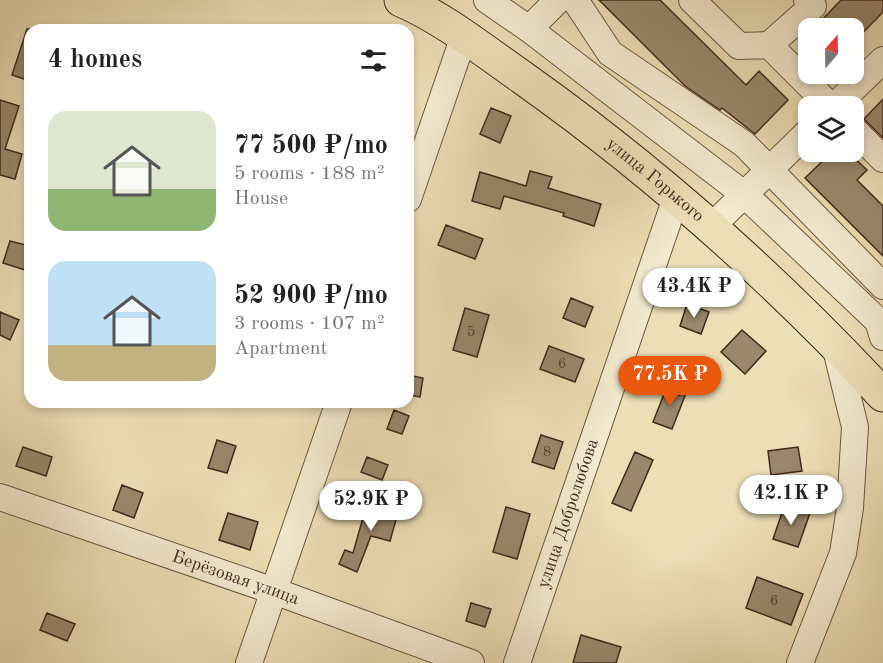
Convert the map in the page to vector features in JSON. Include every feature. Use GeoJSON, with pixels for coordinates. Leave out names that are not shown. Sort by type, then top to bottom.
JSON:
{"type":"FeatureCollection","features":[{"type":"Feature","properties":{"kind":"main road","name":"улица Горького"},"geometry":{"type":"LineString","coordinates":[[401,0],[464,36],[577,116],[677,195],[835,345],[883,395]]}},
{"type":"Feature","properties":{"kind":"street"},"geometry":{"type":"LineString","coordinates":[[487,0],[529,29],[745,195],[878,321],[883,337]]}},
{"type":"Feature","properties":{"kind":"street"},"geometry":{"type":"LineString","coordinates":[[529,29],[558,0]]}},
{"type":"Feature","properties":{"kind":"street"},"geometry":{"type":"LineString","coordinates":[[575,0],[610,53],[744,144],[883,286]]}},
{"type":"Feature","properties":{"kind":"street"},"geometry":{"type":"LineString","coordinates":[[704,4],[739,46],[769,45],[813,6],[807,0]]}},
{"type":"Feature","properties":{"kind":"street"},"geometry":{"type":"LineString","coordinates":[[414,182],[464,36]]}},
{"type":"Feature","properties":{"kind":"street"},"geometry":{"type":"LineString","coordinates":[[769,45],[823,96]]}},
{"type":"Feature","properties":{"kind":"street"},"geometry":{"type":"LineString","coordinates":[[844,96],[883,60]]}},
{"type":"Feature","properties":{"kind":"street"},"geometry":{"type":"LineString","coordinates":[[864,140],[883,159]]}},
{"type":"Feature","properties":{"kind":"street"},"geometry":{"type":"LineString","coordinates":[[712,226],[798,142]]}},
{"type":"Feature","properties":{"kind":"street","name":"улица Добролюбова"},"geometry":{"type":"LineString","coordinates":[[517,663],[677,195]]}},
{"type":"Feature","properties":{"kind":"street"},"geometry":{"type":"LineString","coordinates":[[800,663],[843,553],[851,496],[855,427],[835,345]]}},
{"type":"Feature","properties":{"kind":"street"},"geometry":{"type":"LineString","coordinates":[[249,663],[337,408]]}},
{"type":"Feature","properties":{"kind":"street","name":"Берёзовая улица"},"geometry":{"type":"LineString","coordinates":[[0,497],[274,591],[471,663]]}},
{"type":"Feature","properties":{"kind":"building"},"geometry":{"type":"Polygon","coordinates":[[[599,0],[660,0],[746,85],[759,71],[788,100],[755,134],[722,108],[720,110],[685,86],[599,0]]]}},
{"type":"Feature","properties":{"kind":"building"},"geometry":{"type":"Polygon","coordinates":[[[841,0],[883,0],[883,12],[864,32],[864,18],[824,18],[841,0]]]}},
{"type":"Feature","properties":{"kind":"building"},"geometry":{"type":"Polygon","coordinates":[[[24,38],[24,79],[12,75],[24,38]]]}},
{"type":"Feature","properties":{"kind":"building"},"geometry":{"type":"Polygon","coordinates":[[[883,99],[883,138],[864,119],[883,99]]]}},
{"type":"Feature","properties":{"kind":"building"},"geometry":{"type":"Polygon","coordinates":[[[0,100],[19,106],[5,149],[22,154],[15,179],[0,175],[0,100]]]}},
{"type":"Feature","properties":{"kind":"building"},"geometry":{"type":"Polygon","coordinates":[[[491,108],[511,116],[500,143],[480,134],[491,108]]]}},
{"type":"Feature","properties":{"kind":"building"},"geometry":{"type":"Polygon","coordinates":[[[822,162],[859,162],[867,170],[857,180],[883,206],[883,256],[805,178],[822,162]]]}},
{"type":"Feature","properties":{"kind":"building"},"geometry":{"type":"Polygon","coordinates":[[[530,171],[552,177],[548,188],[601,204],[594,226],[563,216],[564,213],[504,196],[500,209],[472,201],[480,172],[526,186],[530,171]]]}},
{"type":"Feature","properties":{"kind":"building"},"geometry":{"type":"Polygon","coordinates":[[[446,225],[483,239],[475,259],[438,245],[446,225]]]}},
{"type":"Feature","properties":{"kind":"building"},"geometry":{"type":"Polygon","coordinates":[[[10,241],[24,244],[24,270],[3,263],[10,241]]]}},
{"type":"Feature","properties":{"kind":"building"},"geometry":{"type":"Polygon","coordinates":[[[571,298],[593,307],[585,327],[563,318],[571,298]]]}},
{"type":"Feature","properties":{"kind":"building"},"geometry":{"type":"Polygon","coordinates":[[[687,304],[709,312],[701,334],[680,326],[687,304]]]}},
{"type":"Feature","properties":{"kind":"building"},"geometry":{"type":"Polygon","coordinates":[[[465,308],[489,315],[477,357],[453,350],[465,308]]]}},
{"type":"Feature","properties":{"kind":"building"},"geometry":{"type":"Polygon","coordinates":[[[0,312],[19,320],[10,340],[0,335],[0,312]]]}},
{"type":"Feature","properties":{"kind":"building"},"geometry":{"type":"Polygon","coordinates":[[[742,330],[766,351],[745,374],[721,352],[742,330]]]}},
{"type":"Feature","properties":{"kind":"building"},"geometry":{"type":"Polygon","coordinates":[[[549,346],[584,359],[575,382],[540,369],[549,346]]]}},
{"type":"Feature","properties":{"kind":"building"},"geometry":{"type":"Polygon","coordinates":[[[414,376],[423,378],[420,397],[414,396],[414,376]]]}},
{"type":"Feature","properties":{"kind":"building"},"geometry":{"type":"Polygon","coordinates":[[[668,384],[682,390],[679,396],[688,388],[672,429],[653,422],[668,384]]]}},
{"type":"Feature","properties":{"kind":"building"},"geometry":{"type":"Polygon","coordinates":[[[394,410],[409,416],[402,434],[387,429],[394,410]]]}},
{"type":"Feature","properties":{"kind":"building"},"geometry":{"type":"Polygon","coordinates":[[[541,435],[563,442],[554,469],[532,462],[541,435]]]}},
{"type":"Feature","properties":{"kind":"building"},"geometry":{"type":"Polygon","coordinates":[[[217,440],[236,446],[227,473],[208,468],[217,440]]]}},
{"type":"Feature","properties":{"kind":"building"},"geometry":{"type":"Polygon","coordinates":[[[23,447],[52,457],[46,476],[16,466],[23,447]]]}},
{"type":"Feature","properties":{"kind":"building"},"geometry":{"type":"Polygon","coordinates":[[[798,447],[802,471],[771,475],[768,451],[798,447]]]}},
{"type":"Feature","properties":{"kind":"building"},"geometry":{"type":"Polygon","coordinates":[[[635,452],[653,460],[631,511],[612,503],[635,452]]]}},
{"type":"Feature","properties":{"kind":"building"},"geometry":{"type":"Polygon","coordinates":[[[367,457],[388,465],[382,480],[361,472],[367,457]]]}},
{"type":"Feature","properties":{"kind":"building"},"geometry":{"type":"Polygon","coordinates":[[[122,485],[143,493],[134,518],[113,510],[122,485]]]}},
{"type":"Feature","properties":{"kind":"building"},"geometry":{"type":"Polygon","coordinates":[[[368,500],[399,509],[390,541],[371,536],[357,572],[339,564],[345,550],[353,553],[368,500]]]}},
{"type":"Feature","properties":{"kind":"building"},"geometry":{"type":"Polygon","coordinates":[[[785,504],[810,513],[798,547],[773,539],[785,504]]]}},
{"type":"Feature","properties":{"kind":"building"},"geometry":{"type":"Polygon","coordinates":[[[506,507],[530,514],[517,559],[493,552],[506,507]]]}},
{"type":"Feature","properties":{"kind":"building"},"geometry":{"type":"Polygon","coordinates":[[[228,513],[258,522],[250,550],[219,540],[228,513]]]}},
{"type":"Feature","properties":{"kind":"building"},"geometry":{"type":"Polygon","coordinates":[[[757,577],[803,594],[791,625],[746,608],[757,577]]]}},
{"type":"Feature","properties":{"kind":"building"},"geometry":{"type":"Polygon","coordinates":[[[471,603],[491,609],[485,627],[466,621],[471,603]]]}},
{"type":"Feature","properties":{"kind":"building"},"geometry":{"type":"Polygon","coordinates":[[[47,613],[75,624],[67,641],[40,630],[47,613]]]}},
{"type":"Feature","properties":{"kind":"building"},"geometry":{"type":"Polygon","coordinates":[[[581,635],[621,647],[616,663],[573,663],[581,635]]]}}]}
